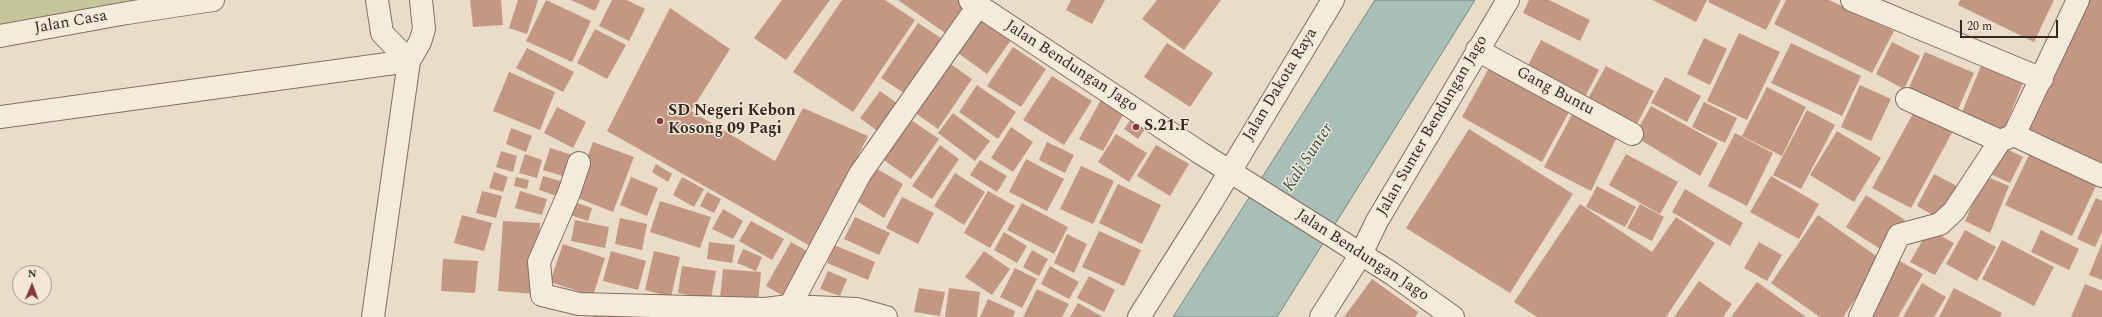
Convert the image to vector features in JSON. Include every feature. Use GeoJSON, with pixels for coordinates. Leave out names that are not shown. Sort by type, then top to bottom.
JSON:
{"type":"FeatureCollection","features":[{"type":"Feature","properties":{"kind":"street","name":"Jalan Casa"},"geometry":{"type":"LineString","coordinates":[[0,36],[126,6],[213,0]]}},
{"type":"Feature","properties":{"kind":"street"},"geometry":{"type":"LineString","coordinates":[[377,0],[382,33],[409,61]]}},
{"type":"Feature","properties":{"kind":"street"},"geometry":{"type":"LineString","coordinates":[[373,317],[409,61],[420,42],[424,29],[421,0]]}},
{"type":"Feature","properties":{"kind":"street","name":"Jalan Dakota Raya"},"geometry":{"type":"LineString","coordinates":[[1138,317],[1235,174],[1333,0]]}},
{"type":"Feature","properties":{"kind":"street","name":"Jalan Sunter Bendungan Jago"},"geometry":{"type":"LineString","coordinates":[[1321,317],[1361,254],[1377,221],[1508,0]]}},
{"type":"Feature","properties":{"kind":"street"},"geometry":{"type":"LineString","coordinates":[[1852,0],[2042,79]]}},
{"type":"Feature","properties":{"kind":"street"},"geometry":{"type":"LineString","coordinates":[[1860,317],[1900,235],[1940,224],[1954,211],[2007,138],[2042,79],[2078,0]]}},
{"type":"Feature","properties":{"kind":"street"},"geometry":{"type":"LineString","coordinates":[[790,306],[860,174],[974,3]]}},
{"type":"Feature","properties":{"kind":"street","name":"Jalan Bendungan Jago"},"geometry":{"type":"LineString","coordinates":[[974,3],[1235,174],[1361,254],[1453,317]]}},
{"type":"Feature","properties":{"kind":"street","name":"Gang Buntu"},"geometry":{"type":"LineString","coordinates":[[1477,50],[1632,134]]}},
{"type":"Feature","properties":{"kind":"street"},"geometry":{"type":"LineString","coordinates":[[0,117],[409,61]]}},
{"type":"Feature","properties":{"kind":"street"},"geometry":{"type":"LineString","coordinates":[[1907,99],[2102,176]]}},
{"type":"Feature","properties":{"kind":"street"},"geometry":{"type":"LineString","coordinates":[[579,164],[569,193],[539,262],[542,294],[579,304],[764,309],[790,306],[857,309],[886,317]]}},
{"type":"Feature","properties":{"kind":"green space"},"geometry":{"type":"Polygon","coordinates":[[[0,0],[205,0],[0,36],[0,0]]]}},
{"type":"Feature","properties":{"kind":"water","name":"Kali Sunter"},"geometry":{"type":"Polygon","coordinates":[[[1375,0],[1475,0],[1277,317],[1173,317],[1375,0]]]}},
{"type":"Feature","properties":{"kind":"building"},"geometry":{"type":"Polygon","coordinates":[[[470,0],[501,0],[503,25],[473,27],[470,0]]]}},
{"type":"Feature","properties":{"kind":"building"},"geometry":{"type":"Polygon","coordinates":[[[518,0],[538,0],[527,34],[509,28],[518,0]]]}},
{"type":"Feature","properties":{"kind":"building"},"geometry":{"type":"Polygon","coordinates":[[[546,0],[591,21],[572,62],[526,41],[546,0]]]}},
{"type":"Feature","properties":{"kind":"building"},"geometry":{"type":"Polygon","coordinates":[[[571,0],[600,0],[595,11],[571,0]]]}},
{"type":"Feature","properties":{"kind":"building"},"geometry":{"type":"Polygon","coordinates":[[[612,0],[627,0],[645,9],[629,41],[599,26],[612,0]]]}},
{"type":"Feature","properties":{"kind":"building"},"geometry":{"type":"Polygon","coordinates":[[[782,0],[830,0],[786,60],[754,38],[782,0]]]}},
{"type":"Feature","properties":{"kind":"building"},"geometry":{"type":"Polygon","coordinates":[[[842,0],[885,0],[915,20],[853,112],[793,72],[842,0]]]}},
{"type":"Feature","properties":{"kind":"building"},"geometry":{"type":"Polygon","coordinates":[[[898,0],[960,0],[965,4],[945,33],[898,0]]]}},
{"type":"Feature","properties":{"kind":"building"},"geometry":{"type":"Polygon","coordinates":[[[1071,0],[1105,0],[1092,24],[1066,10],[1071,0]]]}},
{"type":"Feature","properties":{"kind":"building"},"geometry":{"type":"Polygon","coordinates":[[[1157,0],[1221,0],[1184,50],[1142,19],[1157,0]]]}},
{"type":"Feature","properties":{"kind":"building"},"geometry":{"type":"Polygon","coordinates":[[[1529,0],[1549,0],[1590,20],[1580,41],[1523,13],[1529,0]]]}},
{"type":"Feature","properties":{"kind":"building"},"geometry":{"type":"Polygon","coordinates":[[[1653,0],[1707,0],[1696,22],[1653,0]]]}},
{"type":"Feature","properties":{"kind":"building"},"geometry":{"type":"Polygon","coordinates":[[[1709,0],[1781,0],[1766,30],[1708,2],[1709,0]]]}},
{"type":"Feature","properties":{"kind":"building"},"geometry":{"type":"Polygon","coordinates":[[[1786,0],[1829,0],[1894,31],[1872,73],[1774,24],[1786,0]]]}},
{"type":"Feature","properties":{"kind":"building"},"geometry":{"type":"Polygon","coordinates":[[[1960,0],[2054,0],[2034,42],[1958,5],[1960,0]]]}},
{"type":"Feature","properties":{"kind":"building"},"geometry":{"type":"Polygon","coordinates":[[[2090,0],[2102,0],[2102,165],[2027,128],[2090,0]]]}},
{"type":"Feature","properties":{"kind":"building","name":"SD Negeri Kebon Kosong 09 Pagi"},"geometry":{"type":"Polygon","coordinates":[[[670,8],[730,49],[691,111],[775,161],[803,108],[868,136],[812,247],[607,131],[670,8]]]}},
{"type":"Feature","properties":{"kind":"building"},"geometry":{"type":"Polygon","coordinates":[[[978,17],[1011,40],[987,74],[954,50],[978,17]]]}},
{"type":"Feature","properties":{"kind":"building"},"geometry":{"type":"Polygon","coordinates":[[[918,23],[944,40],[907,95],[881,78],[918,23]]]}},
{"type":"Feature","properties":{"kind":"building"},"geometry":{"type":"Polygon","coordinates":[[[595,29],[626,45],[607,79],[577,63],[595,29]]]}},
{"type":"Feature","properties":{"kind":"building"},"geometry":{"type":"Polygon","coordinates":[[[1739,33],[1780,52],[1747,120],[1707,101],[1739,33]]]}},
{"type":"Feature","properties":{"kind":"building"},"geometry":{"type":"Polygon","coordinates":[[[1704,38],[1727,49],[1710,85],[1687,74],[1704,38]]]}},
{"type":"Feature","properties":{"kind":"building"},"geometry":{"type":"Polygon","coordinates":[[[1541,40],[1599,70],[1583,101],[1525,71],[1541,40]]]}},
{"type":"Feature","properties":{"kind":"building"},"geometry":{"type":"Polygon","coordinates":[[[1892,42],[1920,56],[1904,89],[1876,74],[1892,42]]]}},
{"type":"Feature","properties":{"kind":"building"},"geometry":{"type":"Polygon","coordinates":[[[1167,43],[1213,73],[1190,107],[1144,77],[1167,43]]]}},
{"type":"Feature","properties":{"kind":"building"},"geometry":{"type":"Polygon","coordinates":[[[1791,43],[1861,76],[1842,116],[1771,83],[1791,43]]]}},
{"type":"Feature","properties":{"kind":"building"},"geometry":{"type":"Polygon","coordinates":[[[1013,47],[1046,69],[1021,107],[987,86],[1013,47]]]}},
{"type":"Feature","properties":{"kind":"building"},"geometry":{"type":"Polygon","coordinates":[[[527,48],[574,72],[563,92],[516,68],[527,48]]]}},
{"type":"Feature","properties":{"kind":"building"},"geometry":{"type":"Polygon","coordinates":[[[1925,52],[1974,73],[1956,114],[1907,92],[1925,52]]]}},
{"type":"Feature","properties":{"kind":"building"},"geometry":{"type":"Polygon","coordinates":[[[945,60],[972,79],[938,129],[911,110],[945,60]]]}},
{"type":"Feature","properties":{"kind":"building"},"geometry":{"type":"Polygon","coordinates":[[[1983,61],[2025,78],[2002,134],[1960,117],[1983,61]]]}},
{"type":"Feature","properties":{"kind":"building"},"geometry":{"type":"Polygon","coordinates":[[[1606,66],[1654,91],[1635,128],[1586,102],[1606,66]]]}},
{"type":"Feature","properties":{"kind":"building"},"geometry":{"type":"Polygon","coordinates":[[[1489,68],[1569,112],[1542,162],[1462,117],[1489,68]]]}},
{"type":"Feature","properties":{"kind":"building"},"geometry":{"type":"Polygon","coordinates":[[[509,72],[555,92],[540,130],[493,111],[509,72]]]}},
{"type":"Feature","properties":{"kind":"building"},"geometry":{"type":"Polygon","coordinates":[[[1052,76],[1092,101],[1064,145],[1023,120],[1052,76]]]}},
{"type":"Feature","properties":{"kind":"building"},"geometry":{"type":"Polygon","coordinates":[[[1665,77],[1701,96],[1687,122],[1651,103],[1665,77]]]}},
{"type":"Feature","properties":{"kind":"building"},"geometry":{"type":"Polygon","coordinates":[[[977,85],[1016,112],[998,139],[959,112],[977,85]]]}},
{"type":"Feature","properties":{"kind":"building"},"geometry":{"type":"Polygon","coordinates":[[[1860,85],[1891,99],[1871,141],[1841,127],[1860,85]]]}},
{"type":"Feature","properties":{"kind":"building"},"geometry":{"type":"Polygon","coordinates":[[[1767,87],[1806,107],[1782,156],[1742,136],[1767,87]]]}},
{"type":"Feature","properties":{"kind":"building"},"geometry":{"type":"Polygon","coordinates":[[[880,91],[901,106],[880,133],[860,118],[880,91]]]}},
{"type":"Feature","properties":{"kind":"building"},"geometry":{"type":"Polygon","coordinates":[[[1101,100],[1124,113],[1103,151],[1079,139],[1101,100]]]}},
{"type":"Feature","properties":{"kind":"building"},"geometry":{"type":"Polygon","coordinates":[[[1704,102],[1737,118],[1725,143],[1692,127],[1704,102]]]}},
{"type":"Feature","properties":{"kind":"building"},"geometry":{"type":"Polygon","coordinates":[[[1651,106],[1718,143],[1700,176],[1634,136],[1651,106]]]}},
{"type":"Feature","properties":{"kind":"building"},"geometry":{"type":"Polygon","coordinates":[[[557,107],[586,122],[573,148],[544,133],[557,107]]]}},
{"type":"Feature","properties":{"kind":"building"},"geometry":{"type":"Polygon","coordinates":[[[1807,110],[1835,125],[1801,189],[1773,175],[1807,110]]]}},
{"type":"Feature","properties":{"kind":"building"},"geometry":{"type":"Polygon","coordinates":[[[1915,110],[1953,131],[1911,208],[1872,188],[1915,110]]]}},
{"type":"Feature","properties":{"kind":"building"},"geometry":{"type":"Polygon","coordinates":[[[1574,111],[1618,135],[1591,191],[1544,167],[1574,111]]]}},
{"type":"Feature","properties":{"kind":"building"},"geometry":{"type":"Polygon","coordinates":[[[953,113],[990,141],[975,161],[938,133],[953,113]]]}},
{"type":"Feature","properties":{"kind":"building","name":"S.21.F"},"geometry":{"type":"Polygon","coordinates":[[[1134,115],[1148,125],[1138,139],[1124,129],[1134,115]]]}},
{"type":"Feature","properties":{"kind":"building"},"geometry":{"type":"Polygon","coordinates":[[[905,116],[939,139],[911,179],[878,156],[905,116]]]}},
{"type":"Feature","properties":{"kind":"building"},"geometry":{"type":"Polygon","coordinates":[[[1011,127],[1033,142],[1013,172],[991,158],[1011,127]]]}},
{"type":"Feature","properties":{"kind":"building"},"geometry":{"type":"Polygon","coordinates":[[[511,128],[532,136],[526,152],[506,144],[511,128]]]}},
{"type":"Feature","properties":{"kind":"building"},"geometry":{"type":"Polygon","coordinates":[[[1469,129],[1573,194],[1510,293],[1406,228],[1469,129]]]}},
{"type":"Feature","properties":{"kind":"building"},"geometry":{"type":"Polygon","coordinates":[[[1837,131],[1881,158],[1854,202],[1810,175],[1837,131]]]}},
{"type":"Feature","properties":{"kind":"building"},"geometry":{"type":"Polygon","coordinates":[[[1735,133],[1773,153],[1747,206],[1708,186],[1735,133]]]}},
{"type":"Feature","properties":{"kind":"building"},"geometry":{"type":"Polygon","coordinates":[[[1116,134],[1147,153],[1129,182],[1098,162],[1116,134]]]}},
{"type":"Feature","properties":{"kind":"building"},"geometry":{"type":"Polygon","coordinates":[[[593,142],[634,157],[613,212],[573,196],[593,142]]]}},
{"type":"Feature","properties":{"kind":"building"},"geometry":{"type":"Polygon","coordinates":[[[1047,142],[1074,155],[1065,173],[1039,160],[1047,142]]]}},
{"type":"Feature","properties":{"kind":"building"},"geometry":{"type":"Polygon","coordinates":[[[940,145],[959,159],[932,199],[912,186],[940,145]]]}},
{"type":"Feature","properties":{"kind":"building"},"geometry":{"type":"Polygon","coordinates":[[[1156,145],[1189,164],[1170,196],[1137,176],[1156,145]]]}},
{"type":"Feature","properties":{"kind":"building"},"geometry":{"type":"Polygon","coordinates":[[[1999,145],[2023,157],[2010,183],[1986,172],[1999,145]]]}},
{"type":"Feature","properties":{"kind":"building"},"geometry":{"type":"Polygon","coordinates":[[[550,148],[573,155],[566,177],[543,170],[550,148]]]}},
{"type":"Feature","properties":{"kind":"building"},"geometry":{"type":"Polygon","coordinates":[[[501,151],[517,156],[513,172],[496,167],[501,151]]]}},
{"type":"Feature","properties":{"kind":"building"},"geometry":{"type":"Polygon","coordinates":[[[525,154],[542,160],[537,178],[519,173],[525,154]]]}},
{"type":"Feature","properties":{"kind":"building"},"geometry":{"type":"Polygon","coordinates":[[[1626,154],[1678,182],[1660,214],[1609,185],[1626,154]]]}},
{"type":"Feature","properties":{"kind":"building"},"geometry":{"type":"Polygon","coordinates":[[[2029,155],[2096,186],[2072,236],[2005,205],[2029,155]]]}},
{"type":"Feature","properties":{"kind":"building"},"geometry":{"type":"Polygon","coordinates":[[[1026,159],[1064,179],[1047,211],[1009,192],[1026,159]]]}},
{"type":"Feature","properties":{"kind":"building"},"geometry":{"type":"Polygon","coordinates":[[[980,160],[1007,176],[997,192],[970,175],[980,160]]]}},
{"type":"Feature","properties":{"kind":"building"},"geometry":{"type":"Polygon","coordinates":[[[656,164],[672,174],[668,182],[652,172],[656,164]]]}},
{"type":"Feature","properties":{"kind":"building"},"geometry":{"type":"Polygon","coordinates":[[[1081,166],[1114,181],[1093,224],[1060,209],[1081,166]]]}},
{"type":"Feature","properties":{"kind":"building"},"geometry":{"type":"Polygon","coordinates":[[[874,167],[903,184],[884,218],[855,200],[874,167]]]}},
{"type":"Feature","properties":{"kind":"building"},"geometry":{"type":"Polygon","coordinates":[[[494,172],[508,177],[503,192],[489,188],[494,172]]]}},
{"type":"Feature","properties":{"kind":"building"},"geometry":{"type":"Polygon","coordinates":[[[955,173],[985,192],[964,225],[934,206],[955,173]]]}},
{"type":"Feature","properties":{"kind":"building"},"geometry":{"type":"Polygon","coordinates":[[[1934,174],[1957,186],[1940,219],[1917,206],[1934,174]]]}},
{"type":"Feature","properties":{"kind":"building"},"geometry":{"type":"Polygon","coordinates":[[[543,176],[564,182],[560,197],[539,190],[543,176]]]}},
{"type":"Feature","properties":{"kind":"building"},"geometry":{"type":"Polygon","coordinates":[[[1771,176],[1819,204],[1799,239],[1750,212],[1771,176]]]}},
{"type":"Feature","properties":{"kind":"building"},"geometry":{"type":"Polygon","coordinates":[[[1985,176],[2009,186],[1990,233],[1965,221],[1985,176]]]}},
{"type":"Feature","properties":{"kind":"building"},"geometry":{"type":"Polygon","coordinates":[[[516,177],[529,180],[527,189],[514,186],[516,177]]]}},
{"type":"Feature","properties":{"kind":"building"},"geometry":{"type":"Polygon","coordinates":[[[631,177],[658,188],[647,216],[620,205],[631,177]]]}},
{"type":"Feature","properties":{"kind":"building"},"geometry":{"type":"Polygon","coordinates":[[[682,177],[704,189],[694,207],[673,195],[682,177]]]}},
{"type":"Feature","properties":{"kind":"building"},"geometry":{"type":"Polygon","coordinates":[[[1118,184],[1161,205],[1142,244],[1099,223],[1118,184]]]}},
{"type":"Feature","properties":{"kind":"building"},"geometry":{"type":"Polygon","coordinates":[[[1597,186],[1636,207],[1625,227],[1586,207],[1597,186]]]}},
{"type":"Feature","properties":{"kind":"building"},"geometry":{"type":"Polygon","coordinates":[[[1685,189],[1743,223],[1730,246],[1672,212],[1685,189]]]}},
{"type":"Feature","properties":{"kind":"building"},"geometry":{"type":"Polygon","coordinates":[[[482,191],[502,196],[496,218],[476,213],[482,191]]]}},
{"type":"Feature","properties":{"kind":"building"},"geometry":{"type":"Polygon","coordinates":[[[520,191],[547,199],[542,215],[515,208],[520,191]]]}},
{"type":"Feature","properties":{"kind":"building"},"geometry":{"type":"Polygon","coordinates":[[[988,191],[1015,206],[990,248],[964,233],[988,191]]]}},
{"type":"Feature","properties":{"kind":"building"},"geometry":{"type":"Polygon","coordinates":[[[707,192],[721,199],[714,213],[700,206],[707,192]]]}},
{"type":"Feature","properties":{"kind":"building"},"geometry":{"type":"Polygon","coordinates":[[[1866,195],[1905,220],[1885,252],[1846,227],[1866,195]]]}},
{"type":"Feature","properties":{"kind":"building"},"geometry":{"type":"Polygon","coordinates":[[[902,197],[934,213],[918,244],[886,228],[902,197]]]}},
{"type":"Feature","properties":{"kind":"building"},"geometry":{"type":"Polygon","coordinates":[[[2096,198],[2102,201],[2102,232],[2095,247],[2077,239],[2096,198]]]}},
{"type":"Feature","properties":{"kind":"building"},"geometry":{"type":"Polygon","coordinates":[[[660,201],[711,217],[700,248],[650,232],[660,201]]]}},
{"type":"Feature","properties":{"kind":"building"},"geometry":{"type":"Polygon","coordinates":[[[574,202],[592,208],[588,221],[570,215],[574,202]]]}},
{"type":"Feature","properties":{"kind":"building"},"geometry":{"type":"Polygon","coordinates":[[[1022,203],[1068,227],[1054,254],[1007,230],[1022,203]]]}},
{"type":"Feature","properties":{"kind":"building"},"geometry":{"type":"Polygon","coordinates":[[[1580,204],[1652,252],[1676,217],[1715,243],[1666,317],[1537,317],[1514,302],[1580,204]]]}},
{"type":"Feature","properties":{"kind":"building"},"geometry":{"type":"Polygon","coordinates":[[[1640,204],[1664,217],[1652,241],[1627,228],[1640,204]]]}},
{"type":"Feature","properties":{"kind":"building"},"geometry":{"type":"Polygon","coordinates":[[[723,209],[743,221],[733,239],[712,229],[723,209]]]}},
{"type":"Feature","properties":{"kind":"building"},"geometry":{"type":"Polygon","coordinates":[[[462,215],[492,223],[484,251],[454,243],[462,215]]]}},
{"type":"Feature","properties":{"kind":"building"},"geometry":{"type":"Polygon","coordinates":[[[1818,215],[1882,260],[1843,317],[1820,317],[1771,283],[1818,215]]]}},
{"type":"Feature","properties":{"kind":"building"},"geometry":{"type":"Polygon","coordinates":[[[855,217],[890,233],[879,255],[844,239],[855,217]]]}},
{"type":"Feature","properties":{"kind":"building"},"geometry":{"type":"Polygon","coordinates":[[[620,218],[647,224],[642,250],[615,244],[620,218]]]}},
{"type":"Feature","properties":{"kind":"building"},"geometry":{"type":"Polygon","coordinates":[[[575,220],[609,227],[605,248],[571,241],[575,220]]]}},
{"type":"Feature","properties":{"kind":"building"},"geometry":{"type":"Polygon","coordinates":[[[503,221],[540,223],[535,294],[498,291],[503,221]]]}},
{"type":"Feature","properties":{"kind":"building"},"geometry":{"type":"Polygon","coordinates":[[[751,221],[784,239],[772,260],[739,241],[751,221]]]}},
{"type":"Feature","properties":{"kind":"building"},"geometry":{"type":"Polygon","coordinates":[[[1929,229],[1954,243],[1935,275],[1910,262],[1929,229]]]}},
{"type":"Feature","properties":{"kind":"building"},"geometry":{"type":"Polygon","coordinates":[[[1965,230],[1996,247],[1977,281],[1946,264],[1965,230]]]}},
{"type":"Feature","properties":{"kind":"building"},"geometry":{"type":"Polygon","coordinates":[[[2041,230],[2079,249],[2069,270],[2031,252],[2041,230]]]}},
{"type":"Feature","properties":{"kind":"building"},"geometry":{"type":"Polygon","coordinates":[[[1099,231],[1141,250],[1124,286],[1082,267],[1099,231]]]}},
{"type":"Feature","properties":{"kind":"building"},"geometry":{"type":"Polygon","coordinates":[[[1004,232],[1027,246],[1017,263],[994,250],[1004,232]]]}},
{"type":"Feature","properties":{"kind":"building"},"geometry":{"type":"Polygon","coordinates":[[[1067,234],[1087,244],[1074,273],[1054,263],[1067,234]]]}},
{"type":"Feature","properties":{"kind":"building"},"geometry":{"type":"Polygon","coordinates":[[[2002,240],[2054,267],[2034,306],[1982,279],[2002,240]]]}},
{"type":"Feature","properties":{"kind":"building"},"geometry":{"type":"Polygon","coordinates":[[[709,242],[735,245],[732,263],[707,259],[709,242]]]}},
{"type":"Feature","properties":{"kind":"building"},"geometry":{"type":"Polygon","coordinates":[[[791,242],[812,254],[787,298],[766,286],[791,242]]]}},
{"type":"Feature","properties":{"kind":"building"},"geometry":{"type":"Polygon","coordinates":[[[1759,242],[1782,255],[1767,281],[1744,268],[1759,242]]]}},
{"type":"Feature","properties":{"kind":"building"},"geometry":{"type":"Polygon","coordinates":[[[2102,243],[2102,280],[2089,275],[2102,243]]]}},
{"type":"Feature","properties":{"kind":"building"},"geometry":{"type":"Polygon","coordinates":[[[563,244],[605,258],[593,296],[550,282],[563,244]]]}},
{"type":"Feature","properties":{"kind":"building"},"geometry":{"type":"Polygon","coordinates":[[[834,245],[875,262],[868,280],[827,263],[834,245]]]}},
{"type":"Feature","properties":{"kind":"building"},"geometry":{"type":"Polygon","coordinates":[[[743,249],[762,257],[756,271],[737,263],[743,249]]]}},
{"type":"Feature","properties":{"kind":"building"},"geometry":{"type":"Polygon","coordinates":[[[1032,250],[1048,259],[1039,276],[1023,267],[1032,250]]]}},
{"type":"Feature","properties":{"kind":"building"},"geometry":{"type":"Polygon","coordinates":[[[611,251],[646,261],[638,290],[603,281],[611,251]]]}},
{"type":"Feature","properties":{"kind":"building"},"geometry":{"type":"Polygon","coordinates":[[[654,251],[680,257],[671,297],[645,290],[654,251]]]}},
{"type":"Feature","properties":{"kind":"building"},"geometry":{"type":"Polygon","coordinates":[[[984,251],[1010,269],[992,295],[965,277],[984,251]]]}},
{"type":"Feature","properties":{"kind":"building"},"geometry":{"type":"Polygon","coordinates":[[[443,259],[478,261],[475,293],[441,291],[443,259]]]}},
{"type":"Feature","properties":{"kind":"building"},"geometry":{"type":"Polygon","coordinates":[[[1898,260],[1923,274],[1898,317],[1866,317],[1898,260]]]}},
{"type":"Feature","properties":{"kind":"building"},"geometry":{"type":"Polygon","coordinates":[[[682,266],[716,271],[711,299],[678,293],[682,266]]]}},
{"type":"Feature","properties":{"kind":"building"},"geometry":{"type":"Polygon","coordinates":[[[1050,266],[1079,282],[1069,299],[1041,284],[1050,266]]]}},
{"type":"Feature","properties":{"kind":"building"},"geometry":{"type":"Polygon","coordinates":[[[1015,268],[1037,279],[1022,308],[1000,297],[1015,268]]]}},
{"type":"Feature","properties":{"kind":"building"},"geometry":{"type":"Polygon","coordinates":[[[723,269],[761,272],[758,302],[720,299],[723,269]]]}},
{"type":"Feature","properties":{"kind":"building"},"geometry":{"type":"Polygon","coordinates":[[[828,271],[847,279],[840,296],[820,289],[828,271]]]}},
{"type":"Feature","properties":{"kind":"building"},"geometry":{"type":"Polygon","coordinates":[[[1089,276],[1115,290],[1104,312],[1077,298],[1089,276]]]}},
{"type":"Feature","properties":{"kind":"building"},"geometry":{"type":"Polygon","coordinates":[[[1372,279],[1418,312],[1415,317],[1344,317],[1372,279]]]}},
{"type":"Feature","properties":{"kind":"building"},"geometry":{"type":"Polygon","coordinates":[[[1699,281],[1732,304],[1723,317],[1674,317],[1699,281]]]}},
{"type":"Feature","properties":{"kind":"building"},"geometry":{"type":"Polygon","coordinates":[[[1757,282],[1806,317],[1731,317],[1757,282]]]}},
{"type":"Feature","properties":{"kind":"building"},"geometry":{"type":"Polygon","coordinates":[[[1922,283],[1946,297],[1934,317],[1903,317],[1922,283]]]}},
{"type":"Feature","properties":{"kind":"building"},"geometry":{"type":"Polygon","coordinates":[[[2085,284],[2102,291],[2102,317],[2071,317],[2085,284]]]}},
{"type":"Feature","properties":{"kind":"building"},"geometry":{"type":"Polygon","coordinates":[[[919,288],[945,292],[940,316],[914,312],[919,288]]]}},
{"type":"Feature","properties":{"kind":"building"},"geometry":{"type":"Polygon","coordinates":[[[949,288],[980,292],[977,317],[945,317],[949,288]]]}},
{"type":"Feature","properties":{"kind":"building"},"geometry":{"type":"Polygon","coordinates":[[[1954,288],[2002,313],[2000,317],[1939,317],[1954,288]]]}},
{"type":"Feature","properties":{"kind":"building"},"geometry":{"type":"Polygon","coordinates":[[[1037,289],[1069,304],[1062,317],[1023,317],[1037,289]]]}},
{"type":"Feature","properties":{"kind":"building"},"geometry":{"type":"Polygon","coordinates":[[[988,299],[1015,311],[1013,317],[980,317],[988,299]]]}},
{"type":"Feature","properties":{"kind":"building"},"geometry":{"type":"Polygon","coordinates":[[[1078,303],[1103,317],[1070,317],[1078,303]]]}},
{"type":"Feature","properties":{"kind":"building"},"geometry":{"type":"Polygon","coordinates":[[[595,312],[617,316],[594,317],[595,312]]]}},
{"type":"Feature","properties":{"kind":"place","name":"SD Negeri Kebon Kosong 09 Pagi"},"geometry":{"type":"Point","coordinates":[660,121]}},
{"type":"Feature","properties":{"kind":"place","name":"S.21.F"},"geometry":{"type":"Point","coordinates":[1136,127]}}]}
